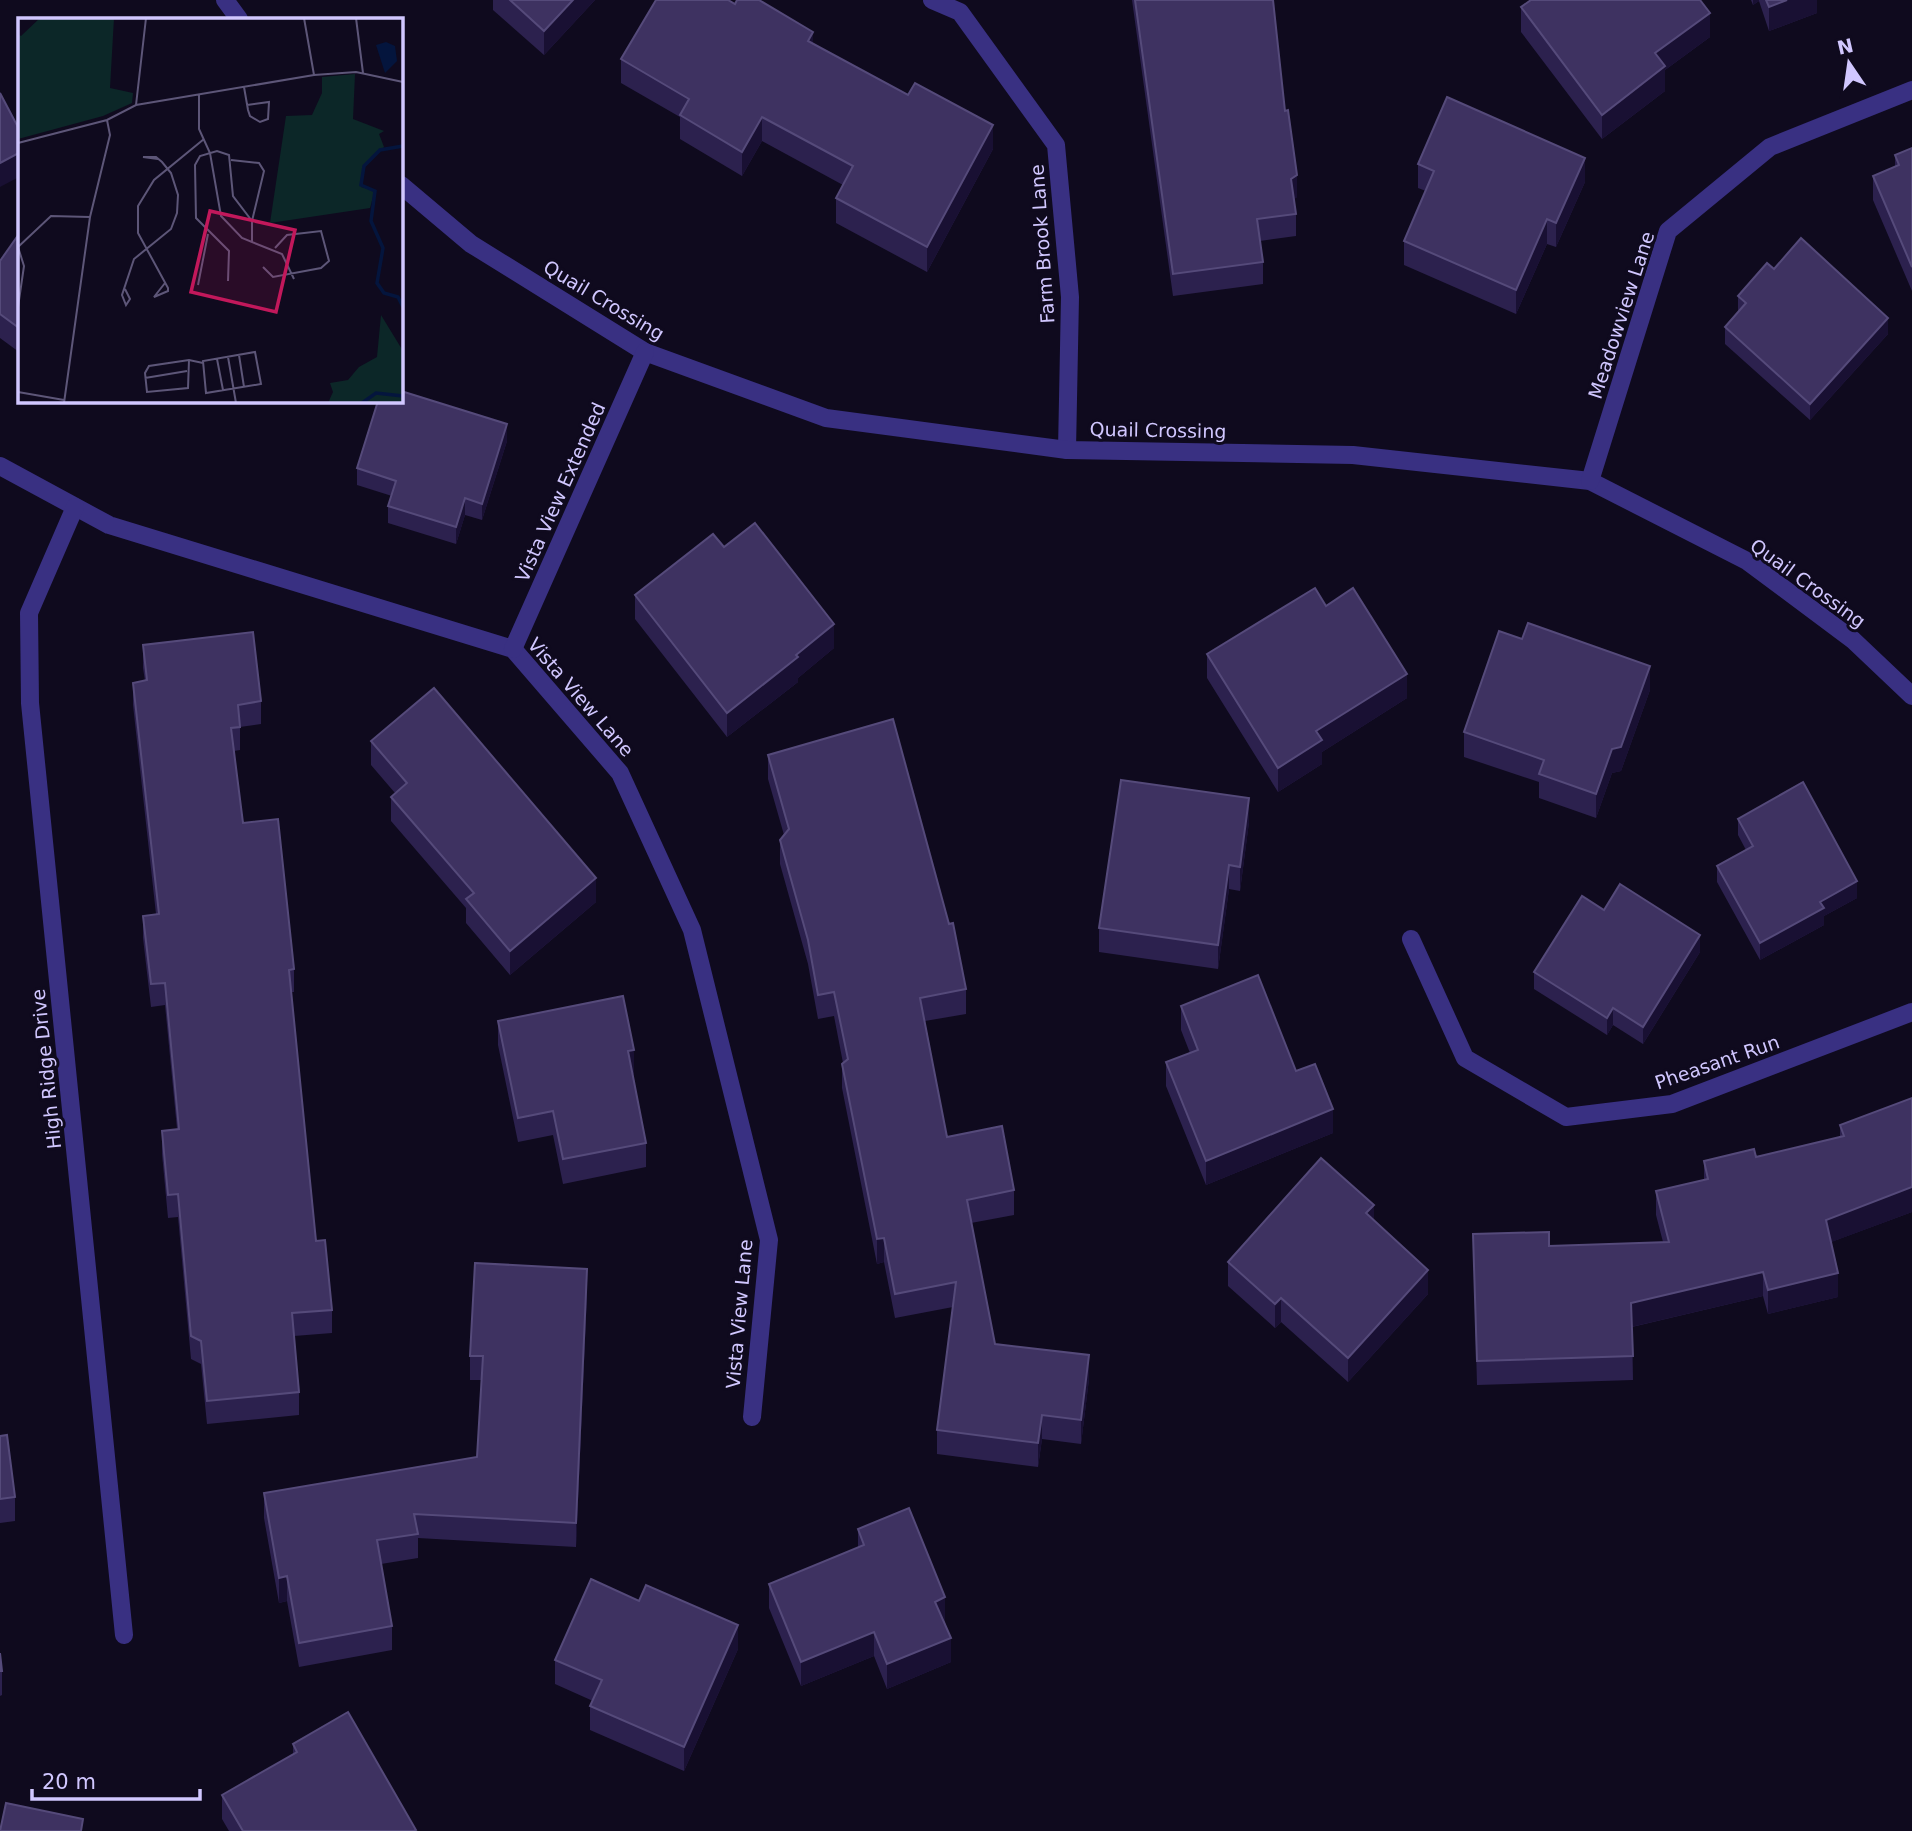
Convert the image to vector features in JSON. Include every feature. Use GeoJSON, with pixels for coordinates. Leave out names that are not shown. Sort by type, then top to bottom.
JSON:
{"type":"FeatureCollection","features":[{"type":"Feature","properties":{"kind":"street"},"geometry":{"type":"LineString","coordinates":[[225,0],[238,18]]}},
{"type":"Feature","properties":{"kind":"street","name":"Farm Brook Lane"},"geometry":{"type":"LineString","coordinates":[[932,0],[963,6],[1056,145],[1070,297],[1067,450]]}},
{"type":"Feature","properties":{"kind":"street","name":"Meadowview Lane"},"geometry":{"type":"LineString","coordinates":[[1590,481],[1668,231],[1770,147],[1912,90]]}},
{"type":"Feature","properties":{"kind":"street","name":"Quail Crossing"},"geometry":{"type":"LineString","coordinates":[[402,186],[471,244],[645,352],[826,418],[1067,450],[1353,456],[1590,481],[1747,561],[1853,640],[1912,696]]}},
{"type":"Feature","properties":{"kind":"street","name":"Vista View Extended"},"geometry":{"type":"LineString","coordinates":[[513,649],[645,352]]}},
{"type":"Feature","properties":{"kind":"street","name":"Vista View Lane"},"geometry":{"type":"LineString","coordinates":[[0,466],[109,525],[513,649],[620,773],[692,930],[769,1240],[752,1418]]}},
{"type":"Feature","properties":{"kind":"street","name":"High Ridge Drive"},"geometry":{"type":"LineString","coordinates":[[75,507],[29,613],[30,703],[124,1635]]}},
{"type":"Feature","properties":{"kind":"street","name":"Pheasant Run"},"geometry":{"type":"LineString","coordinates":[[1411,939],[1465,1058],[1566,1117],[1672,1104],[1912,1012]]}},
{"type":"Feature","properties":{"kind":"building"},"geometry":{"type":"Polygon","coordinates":[[[510,0],[573,0],[544,31],[510,0]]]}},
{"type":"Feature","properties":{"kind":"building"},"geometry":{"type":"Polygon","coordinates":[[[656,0],[728,0],[735,4],[737,0],[759,0],[813,32],[808,41],[908,95],[915,83],[993,125],[927,247],[836,198],[853,166],[762,117],[742,152],[680,115],[689,99],[621,59],[656,0]]]}},
{"type":"Feature","properties":{"kind":"building"},"geometry":{"type":"Polygon","coordinates":[[[1135,0],[1273,0],[1285,111],[1288,110],[1297,175],[1291,179],[1296,214],[1257,219],[1263,262],[1173,274],[1135,0]]]}},
{"type":"Feature","properties":{"kind":"building"},"geometry":{"type":"Polygon","coordinates":[[[1531,0],[1700,0],[1710,13],[1655,53],[1665,66],[1602,115],[1521,7],[1531,0]]]}},
{"type":"Feature","properties":{"kind":"building"},"geometry":{"type":"Polygon","coordinates":[[[1766,0],[1787,0],[1769,7],[1766,0]]]}},
{"type":"Feature","properties":{"kind":"building"},"geometry":{"type":"Polygon","coordinates":[[[0,93],[18,127],[18,154],[0,163],[0,93]]]}},
{"type":"Feature","properties":{"kind":"building"},"geometry":{"type":"Polygon","coordinates":[[[1447,97],[1585,158],[1556,223],[1547,219],[1516,290],[1404,241],[1434,171],[1418,164],[1447,97]]]}},
{"type":"Feature","properties":{"kind":"building"},"geometry":{"type":"Polygon","coordinates":[[[1912,148],[1912,267],[1873,176],[1899,165],[1895,155],[1912,148]]]}},
{"type":"Feature","properties":{"kind":"building"},"geometry":{"type":"Polygon","coordinates":[[[18,235],[18,327],[0,314],[0,261],[18,235]]]}},
{"type":"Feature","properties":{"kind":"building"},"geometry":{"type":"Polygon","coordinates":[[[1801,238],[1888,318],[1810,404],[1725,327],[1746,303],[1738,296],[1767,263],[1774,269],[1801,238]]]}},
{"type":"Feature","properties":{"kind":"building"},"geometry":{"type":"Polygon","coordinates":[[[402,391],[507,424],[482,504],[465,498],[456,527],[388,506],[396,481],[357,468],[378,402],[402,402],[402,391]]]}},
{"type":"Feature","properties":{"kind":"building"},"geometry":{"type":"Polygon","coordinates":[[[755,523],[834,624],[796,655],[798,657],[727,713],[635,595],[713,534],[724,547],[755,523]]]}},
{"type":"Feature","properties":{"kind":"building"},"geometry":{"type":"Polygon","coordinates":[[[1315,588],[1326,606],[1353,588],[1407,674],[1316,731],[1322,740],[1278,768],[1207,654],[1315,588]]]}},
{"type":"Feature","properties":{"kind":"building"},"geometry":{"type":"Polygon","coordinates":[[[1528,623],[1650,666],[1621,747],[1612,749],[1596,794],[1539,774],[1544,760],[1464,732],[1499,631],[1522,639],[1528,623]]]}},
{"type":"Feature","properties":{"kind":"building"},"geometry":{"type":"Polygon","coordinates":[[[253,632],[261,701],[238,705],[240,727],[231,728],[243,823],[278,819],[294,969],[289,970],[316,1241],[325,1240],[332,1310],[292,1313],[299,1392],[207,1401],[201,1341],[191,1336],[178,1194],[168,1195],[162,1131],[179,1129],[165,983],[151,984],[143,916],[159,914],[133,683],[147,680],[143,645],[253,632]]]}},
{"type":"Feature","properties":{"kind":"building"},"geometry":{"type":"Polygon","coordinates":[[[434,688],[596,878],[510,951],[466,899],[474,893],[391,797],[407,783],[371,741],[434,688]]]}},
{"type":"Feature","properties":{"kind":"building"},"geometry":{"type":"Polygon","coordinates":[[[893,719],[949,924],[953,923],[966,989],[920,998],[947,1137],[1002,1126],[1014,1190],[967,1200],[995,1344],[1089,1355],[1081,1420],[1042,1415],[1038,1443],[937,1430],[956,1282],[895,1294],[884,1238],[877,1239],[842,1064],[848,1059],[834,992],[818,995],[808,940],[780,840],[789,829],[768,755],[893,719]]]}},
{"type":"Feature","properties":{"kind":"building"},"geometry":{"type":"Polygon","coordinates":[[[1121,780],[1249,798],[1240,867],[1229,865],[1218,945],[1099,928],[1121,780]]]}},
{"type":"Feature","properties":{"kind":"building"},"geometry":{"type":"Polygon","coordinates":[[[1803,782],[1857,881],[1820,902],[1824,908],[1760,943],[1717,866],[1753,846],[1738,819],[1803,782]]]}},
{"type":"Feature","properties":{"kind":"building"},"geometry":{"type":"Polygon","coordinates":[[[1620,884],[1700,935],[1643,1027],[1613,1008],[1607,1018],[1534,972],[1582,896],[1604,910],[1620,884]]]}},
{"type":"Feature","properties":{"kind":"building"},"geometry":{"type":"Polygon","coordinates":[[[1258,975],[1296,1071],[1315,1064],[1333,1109],[1206,1161],[1166,1062],[1198,1050],[1181,1006],[1258,975]]]}},
{"type":"Feature","properties":{"kind":"building"},"geometry":{"type":"Polygon","coordinates":[[[623,996],[634,1050],[628,1051],[646,1143],[563,1159],[553,1111],[518,1118],[498,1021],[623,996]]]}},
{"type":"Feature","properties":{"kind":"building"},"geometry":{"type":"Polygon","coordinates":[[[1912,1098],[1912,1187],[1826,1220],[1838,1273],[1768,1290],[1763,1272],[1631,1303],[1633,1356],[1477,1361],[1473,1234],[1549,1232],[1549,1246],[1669,1242],[1656,1191],[1708,1179],[1704,1161],[1754,1149],[1756,1157],[1844,1136],[1840,1125],[1912,1098]]]}},
{"type":"Feature","properties":{"kind":"building"},"geometry":{"type":"Polygon","coordinates":[[[1321,1158],[1374,1205],[1366,1213],[1428,1270],[1348,1358],[1281,1298],[1275,1304],[1228,1262],[1321,1158]]]}},
{"type":"Feature","properties":{"kind":"building"},"geometry":{"type":"Polygon","coordinates":[[[475,1263],[587,1269],[576,1523],[414,1514],[418,1534],[377,1540],[392,1626],[299,1643],[287,1576],[279,1578],[264,1493],[477,1457],[483,1356],[470,1356],[475,1263]]]}},
{"type":"Feature","properties":{"kind":"building"},"geometry":{"type":"Polygon","coordinates":[[[7,1435],[15,1497],[0,1499],[0,1436],[7,1435]]]}},
{"type":"Feature","properties":{"kind":"building"},"geometry":{"type":"Polygon","coordinates":[[[909,1508],[945,1597],[935,1602],[951,1638],[887,1664],[874,1632],[801,1662],[769,1584],[864,1545],[858,1529],[909,1508]]]}},
{"type":"Feature","properties":{"kind":"building"},"geometry":{"type":"Polygon","coordinates":[[[591,1579],[639,1601],[646,1585],[738,1625],[684,1747],[590,1706],[602,1680],[555,1660],[591,1579]]]}},
{"type":"Feature","properties":{"kind":"building"},"geometry":{"type":"Polygon","coordinates":[[[348,1712],[416,1830],[243,1831],[222,1795],[297,1752],[293,1744],[348,1712]]]}},
{"type":"Feature","properties":{"kind":"building"},"geometry":{"type":"Polygon","coordinates":[[[6,1803],[83,1819],[81,1831],[0,1831],[6,1803]]]}}]}
